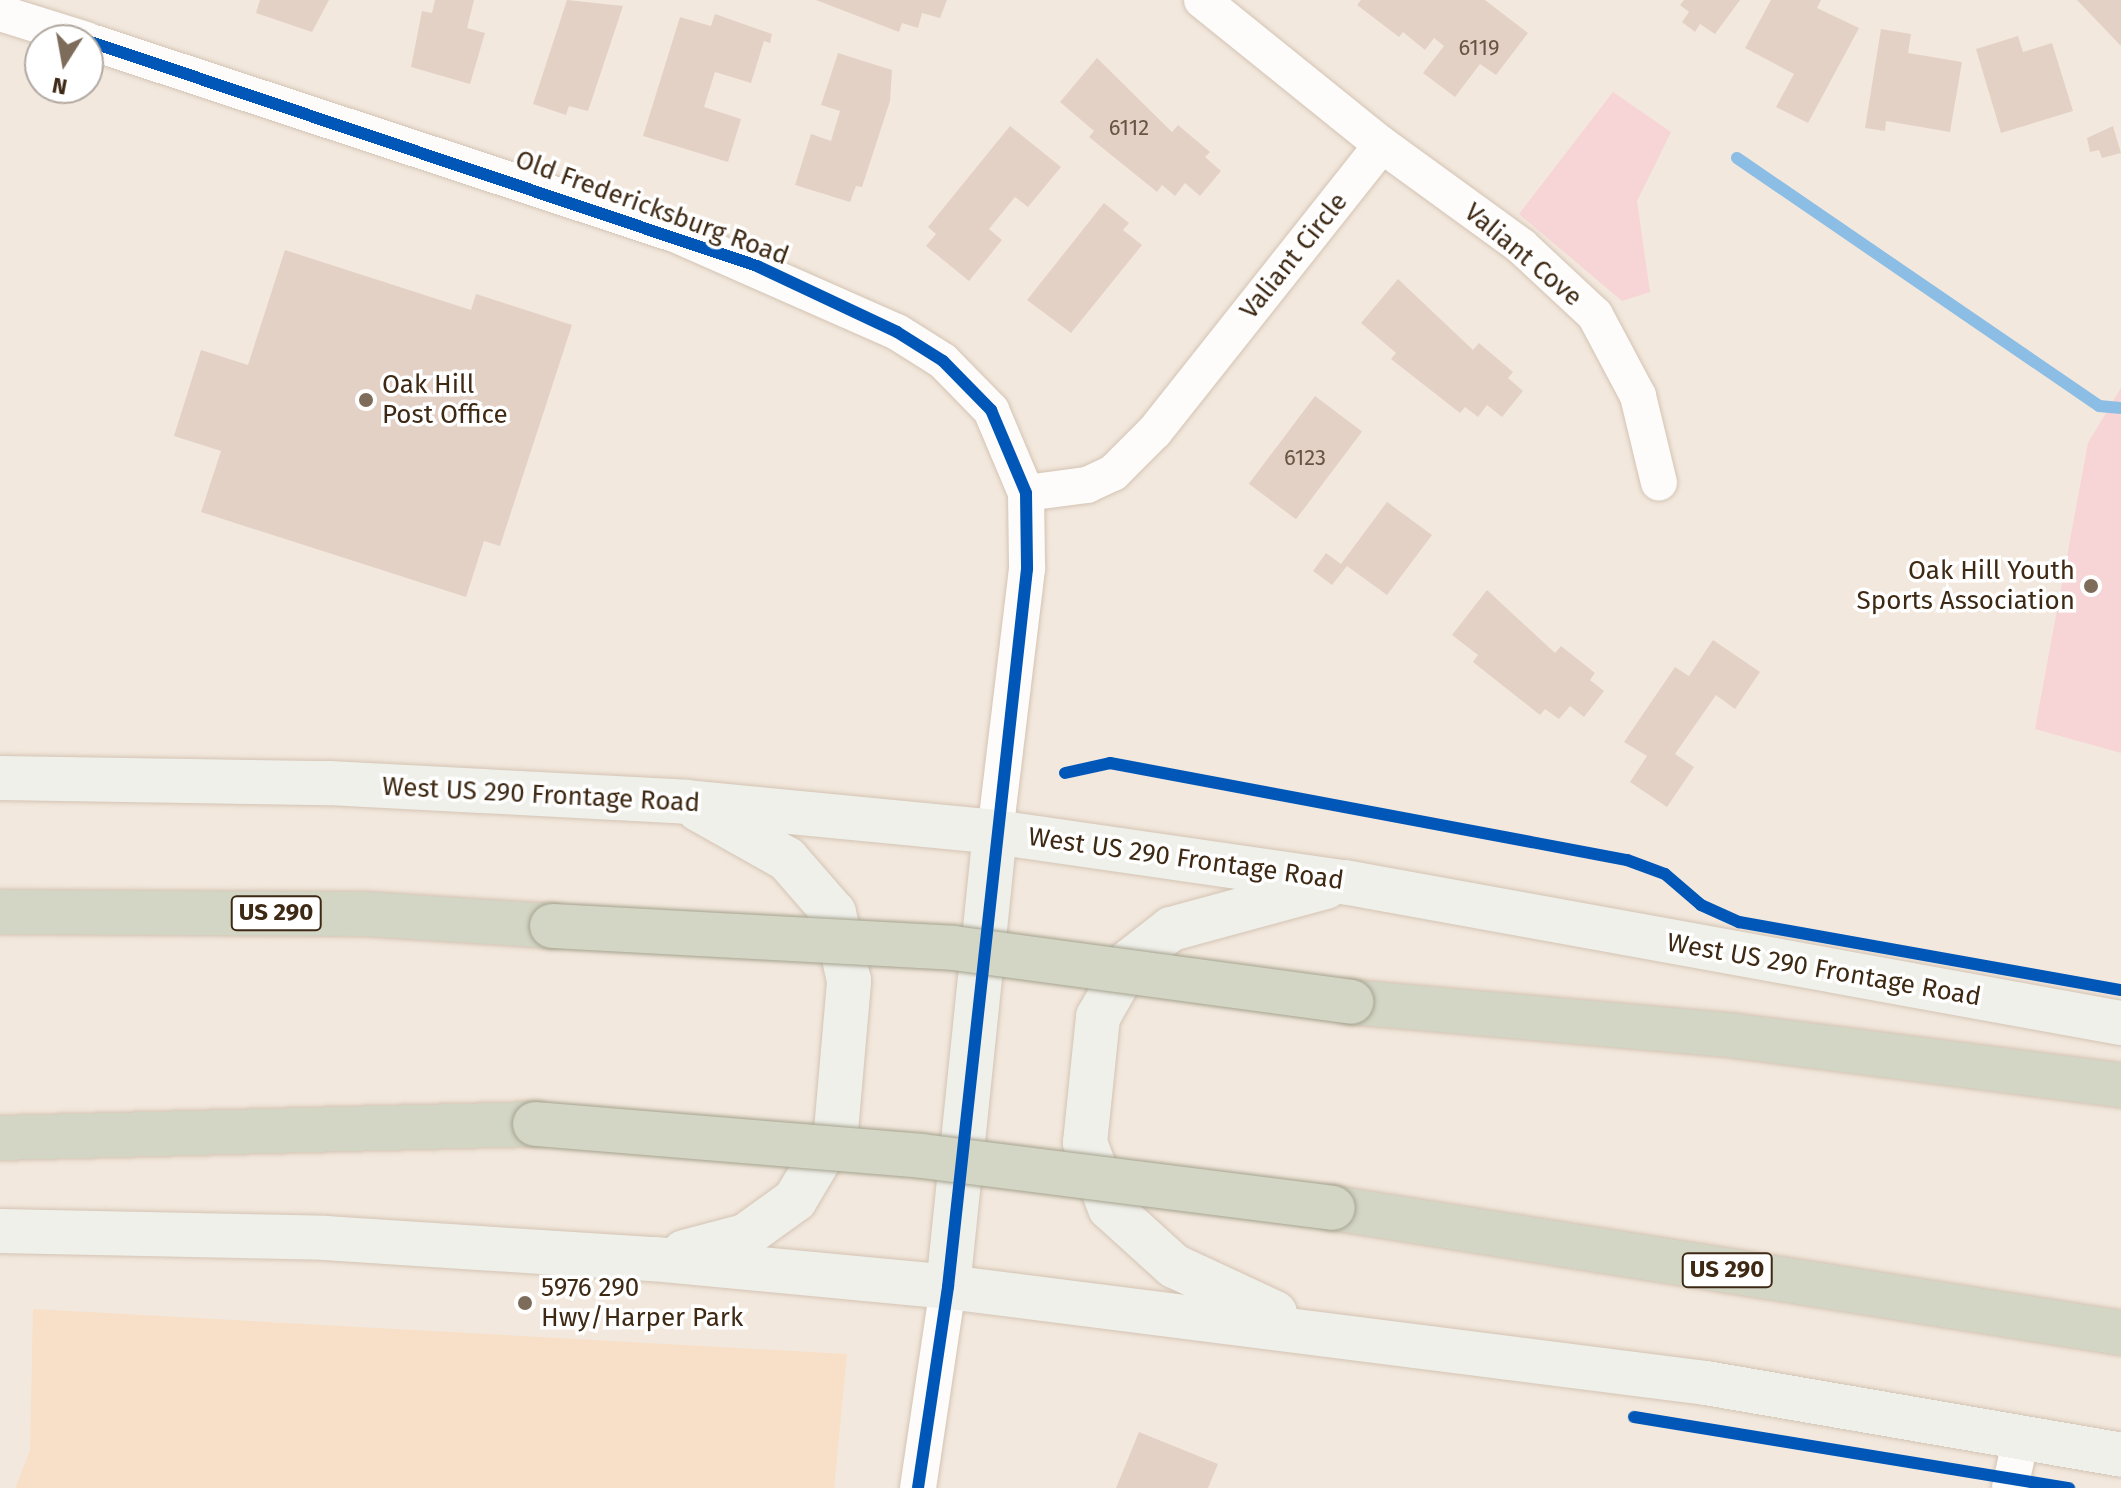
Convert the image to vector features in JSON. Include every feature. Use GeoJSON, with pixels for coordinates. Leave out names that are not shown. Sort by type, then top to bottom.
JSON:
{"type":"FeatureCollection","features":[{"type":"Feature","properties":{"kind":"highway","name":"US 290"},"geometry":{"type":"LineString","coordinates":[[0,912],[366,914],[953,948],[1351,1002],[1736,1036],[2121,1085]]}},
{"type":"Feature","properties":{"kind":"highway","name":"US 290"},"geometry":{"type":"LineString","coordinates":[[0,1138],[535,1124],[922,1156],[1333,1208],[2121,1333]]}},
{"type":"Feature","properties":{"kind":"main road","name":"West US 290 Frontage Road"},"geometry":{"type":"LineString","coordinates":[[0,778],[329,783],[686,802],[995,832],[1344,882],[2121,1023]]}},
{"type":"Feature","properties":{"kind":"main road"},"geometry":{"type":"LineString","coordinates":[[654,1259],[745,1236],[795,1200],[836,1131],[849,981],[834,913],[787,859],[686,802]]}},
{"type":"Feature","properties":{"kind":"main road"},"geometry":{"type":"LineString","coordinates":[[948,1287],[995,832]]}},
{"type":"Feature","properties":{"kind":"main road"},"geometry":{"type":"LineString","coordinates":[[1310,1329],[1174,1266],[1110,1208],[1085,1143],[1098,1017],[1130,961],[1171,929],[1344,882]]}},
{"type":"Feature","properties":{"kind":"main road"},"geometry":{"type":"LineString","coordinates":[[0,1231],[325,1238],[654,1259],[948,1287],[1310,1329],[1706,1383],[2121,1455]]}},
{"type":"Feature","properties":{"kind":"street"},"geometry":{"type":"LineString","coordinates":[[1202,0],[1382,145]]}},
{"type":"Feature","properties":{"kind":"street","name":"Old Fredericksburg Road"},"geometry":{"type":"LineString","coordinates":[[0,13],[49,13]]}},
{"type":"Feature","properties":{"kind":"street","name":"Old Fredericksburg Road"},"geometry":{"type":"LineString","coordinates":[[104,46],[677,235],[897,332],[943,361],[991,410],[1026,493],[1027,569],[995,832]]}},
{"type":"Feature","properties":{"kind":"street","name":"Valiant Cove"},"geometry":{"type":"LineString","coordinates":[[1382,145],[1521,246],[1595,315],[1638,396],[1659,483]]}},
{"type":"Feature","properties":{"kind":"street","name":"Valiant Circle"},"geometry":{"type":"LineString","coordinates":[[1026,493],[1087,485],[1113,473],[1155,431],[1382,145]]}},
{"type":"Feature","properties":{"kind":"street"},"geometry":{"type":"LineString","coordinates":[[918,1488],[948,1287]]}},
{"type":"Feature","properties":{"kind":"street"},"geometry":{"type":"LineString","coordinates":[[2010,1488],[2021,1437]]}},
{"type":"Feature","properties":{"kind":"shaded area"},"geometry":{"type":"Polygon","coordinates":[[[1613,92],[1671,132],[1637,201],[1650,292],[1622,301],[1519,214],[1613,92]]]}},
{"type":"Feature","properties":{"kind":"shaded area","name":"Oak Hill Youth Sports Association"},"geometry":{"type":"Polygon","coordinates":[[[2121,388],[2121,753],[2035,729],[2088,443],[2121,388]]]}},
{"type":"Feature","properties":{"kind":"shaded area"},"geometry":{"type":"Polygon","coordinates":[[[33,1309],[847,1354],[834,1488],[15,1488],[30,1451],[33,1309]]]}},
{"type":"Feature","properties":{"kind":"building"},"geometry":{"type":"Polygon","coordinates":[[[260,0],[329,0],[312,32],[256,13],[260,0]]]}},
{"type":"Feature","properties":{"kind":"building"},"geometry":{"type":"Polygon","coordinates":[[[435,0],[474,0],[467,28],[485,33],[470,84],[411,67],[422,11],[432,13],[435,0]]]}},
{"type":"Feature","properties":{"kind":"building"},"geometry":{"type":"Polygon","coordinates":[[[567,0],[623,6],[588,111],[569,106],[566,115],[533,104],[567,0]]]}},
{"type":"Feature","properties":{"kind":"building"},"geometry":{"type":"Polygon","coordinates":[[[816,0],[947,0],[940,18],[922,13],[918,28],[902,23],[899,32],[816,0]]]}},
{"type":"Feature","properties":{"kind":"building"},"geometry":{"type":"Polygon","coordinates":[[[1361,0],[1485,0],[1528,33],[1496,75],[1480,64],[1455,97],[1423,73],[1444,46],[1434,38],[1425,50],[1403,32],[1399,37],[1357,5],[1361,0]]]}},
{"type":"Feature","properties":{"kind":"building"},"geometry":{"type":"Polygon","coordinates":[[[1684,0],[1740,0],[1715,34],[1700,24],[1695,32],[1682,22],[1689,12],[1680,5],[1684,0]]]}},
{"type":"Feature","properties":{"kind":"building"},"geometry":{"type":"Polygon","coordinates":[[[1771,0],[1821,0],[1817,8],[1859,28],[1808,123],[1776,107],[1794,74],[1745,48],[1771,0]]]}},
{"type":"Feature","properties":{"kind":"building"},"geometry":{"type":"Polygon","coordinates":[[[2077,0],[2121,0],[2121,46],[2077,0]]]}},
{"type":"Feature","properties":{"kind":"building"},"geometry":{"type":"Polygon","coordinates":[[[715,14],[772,34],[770,43],[764,41],[751,83],[715,72],[704,107],[741,119],[728,162],[643,136],[680,17],[711,26],[715,14]]]}},
{"type":"Feature","properties":{"kind":"building"},"geometry":{"type":"Polygon","coordinates":[[[1881,29],[1911,34],[1908,53],[1962,62],[1950,132],[1886,121],[1885,131],[1865,128],[1881,29]]]}},
{"type":"Feature","properties":{"kind":"building"},"geometry":{"type":"Polygon","coordinates":[[[2018,36],[2023,52],[2052,43],[2073,111],[2001,133],[1976,49],[2018,36]]]}},
{"type":"Feature","properties":{"kind":"building"},"geometry":{"type":"Polygon","coordinates":[[[838,53],[892,70],[890,101],[862,187],[856,186],[850,202],[795,185],[811,134],[831,141],[840,111],[821,105],[838,53]]]}},
{"type":"Feature","properties":{"kind":"building"},"geometry":{"type":"Polygon","coordinates":[[[1097,58],[1172,132],[1178,125],[1210,152],[1205,157],[1221,171],[1200,196],[1185,183],[1175,196],[1162,185],[1157,192],[1089,137],[1094,131],[1060,102],[1097,58]]]}},
{"type":"Feature","properties":{"kind":"building"},"geometry":{"type":"Polygon","coordinates":[[[1010,126],[1061,167],[1028,207],[1015,197],[989,229],[1002,240],[969,281],[926,246],[936,234],[928,227],[1010,126]]]}},
{"type":"Feature","properties":{"kind":"building"},"geometry":{"type":"Polygon","coordinates":[[[2113,126],[2121,153],[2102,158],[2099,150],[2090,152],[2087,138],[2113,126]]]}},
{"type":"Feature","properties":{"kind":"building"},"geometry":{"type":"Polygon","coordinates":[[[1104,203],[1129,223],[1123,230],[1142,245],[1071,333],[1027,300],[1104,203]]]}},
{"type":"Feature","properties":{"kind":"building","name":"Oak Hill Post Office"},"geometry":{"type":"Polygon","coordinates":[[[285,250],[471,310],[476,294],[572,325],[500,546],[484,541],[466,597],[201,512],[221,451],[174,436],[201,350],[248,365],[285,250]]]}},
{"type":"Feature","properties":{"kind":"building"},"geometry":{"type":"Polygon","coordinates":[[[1398,279],[1473,350],[1479,343],[1513,372],[1508,378],[1523,391],[1502,417],[1487,405],[1478,417],[1465,407],[1460,413],[1391,359],[1396,353],[1361,323],[1398,279]]]}},
{"type":"Feature","properties":{"kind":"building"},"geometry":{"type":"Polygon","coordinates":[[[1315,396],[1362,432],[1296,519],[1249,484],[1315,396]]]}},
{"type":"Feature","properties":{"kind":"building"},"geometry":{"type":"Polygon","coordinates":[[[1387,502],[1432,535],[1387,595],[1347,566],[1332,585],[1313,571],[1326,553],[1341,564],[1387,502]]]}},
{"type":"Feature","properties":{"kind":"building"},"geometry":{"type":"Polygon","coordinates":[[[1487,590],[1555,653],[1561,646],[1595,673],[1590,680],[1604,691],[1584,717],[1570,706],[1559,719],[1545,709],[1540,715],[1473,662],[1478,655],[1452,635],[1487,590]]]}},
{"type":"Feature","properties":{"kind":"building"},"geometry":{"type":"Polygon","coordinates":[[[1713,640],[1760,672],[1735,709],[1716,695],[1675,754],[1694,767],[1667,807],[1630,782],[1647,756],[1624,742],[1675,667],[1689,676],[1713,640]]]}},
{"type":"Feature","properties":{"kind":"building"},"geometry":{"type":"Polygon","coordinates":[[[1139,1432],[1218,1464],[1208,1488],[1116,1488],[1139,1432]]]}},
{"type":"Feature","properties":{"kind":"waterway"},"geometry":{"type":"LineString","coordinates":[[1737,158],[2099,406],[2121,408]]}},
{"type":"Feature","properties":{"kind":"cycle path"},"geometry":{"type":"LineString","coordinates":[[104,46],[757,266],[897,332],[943,361],[991,410],[1026,493],[1027,569],[948,1287],[918,1488]]}},
{"type":"Feature","properties":{"kind":"cycle path"},"geometry":{"type":"LineString","coordinates":[[1065,773],[1110,763],[1627,860],[1665,874],[1701,905],[1739,922],[2121,990]]}},
{"type":"Feature","properties":{"kind":"cycle path"},"geometry":{"type":"LineString","coordinates":[[1634,1417],[2069,1488]]}},
{"type":"Feature","properties":{"kind":"place","name":"Oak Hill Post Office"},"geometry":{"type":"Point","coordinates":[366,400]}},
{"type":"Feature","properties":{"kind":"place","name":"Oak Hill Youth Sports Association"},"geometry":{"type":"Point","coordinates":[2091,586]}},
{"type":"Feature","properties":{"kind":"place","name":"5976 290 Hwy/Harper Park"},"geometry":{"type":"Point","coordinates":[525,1303]}}]}
